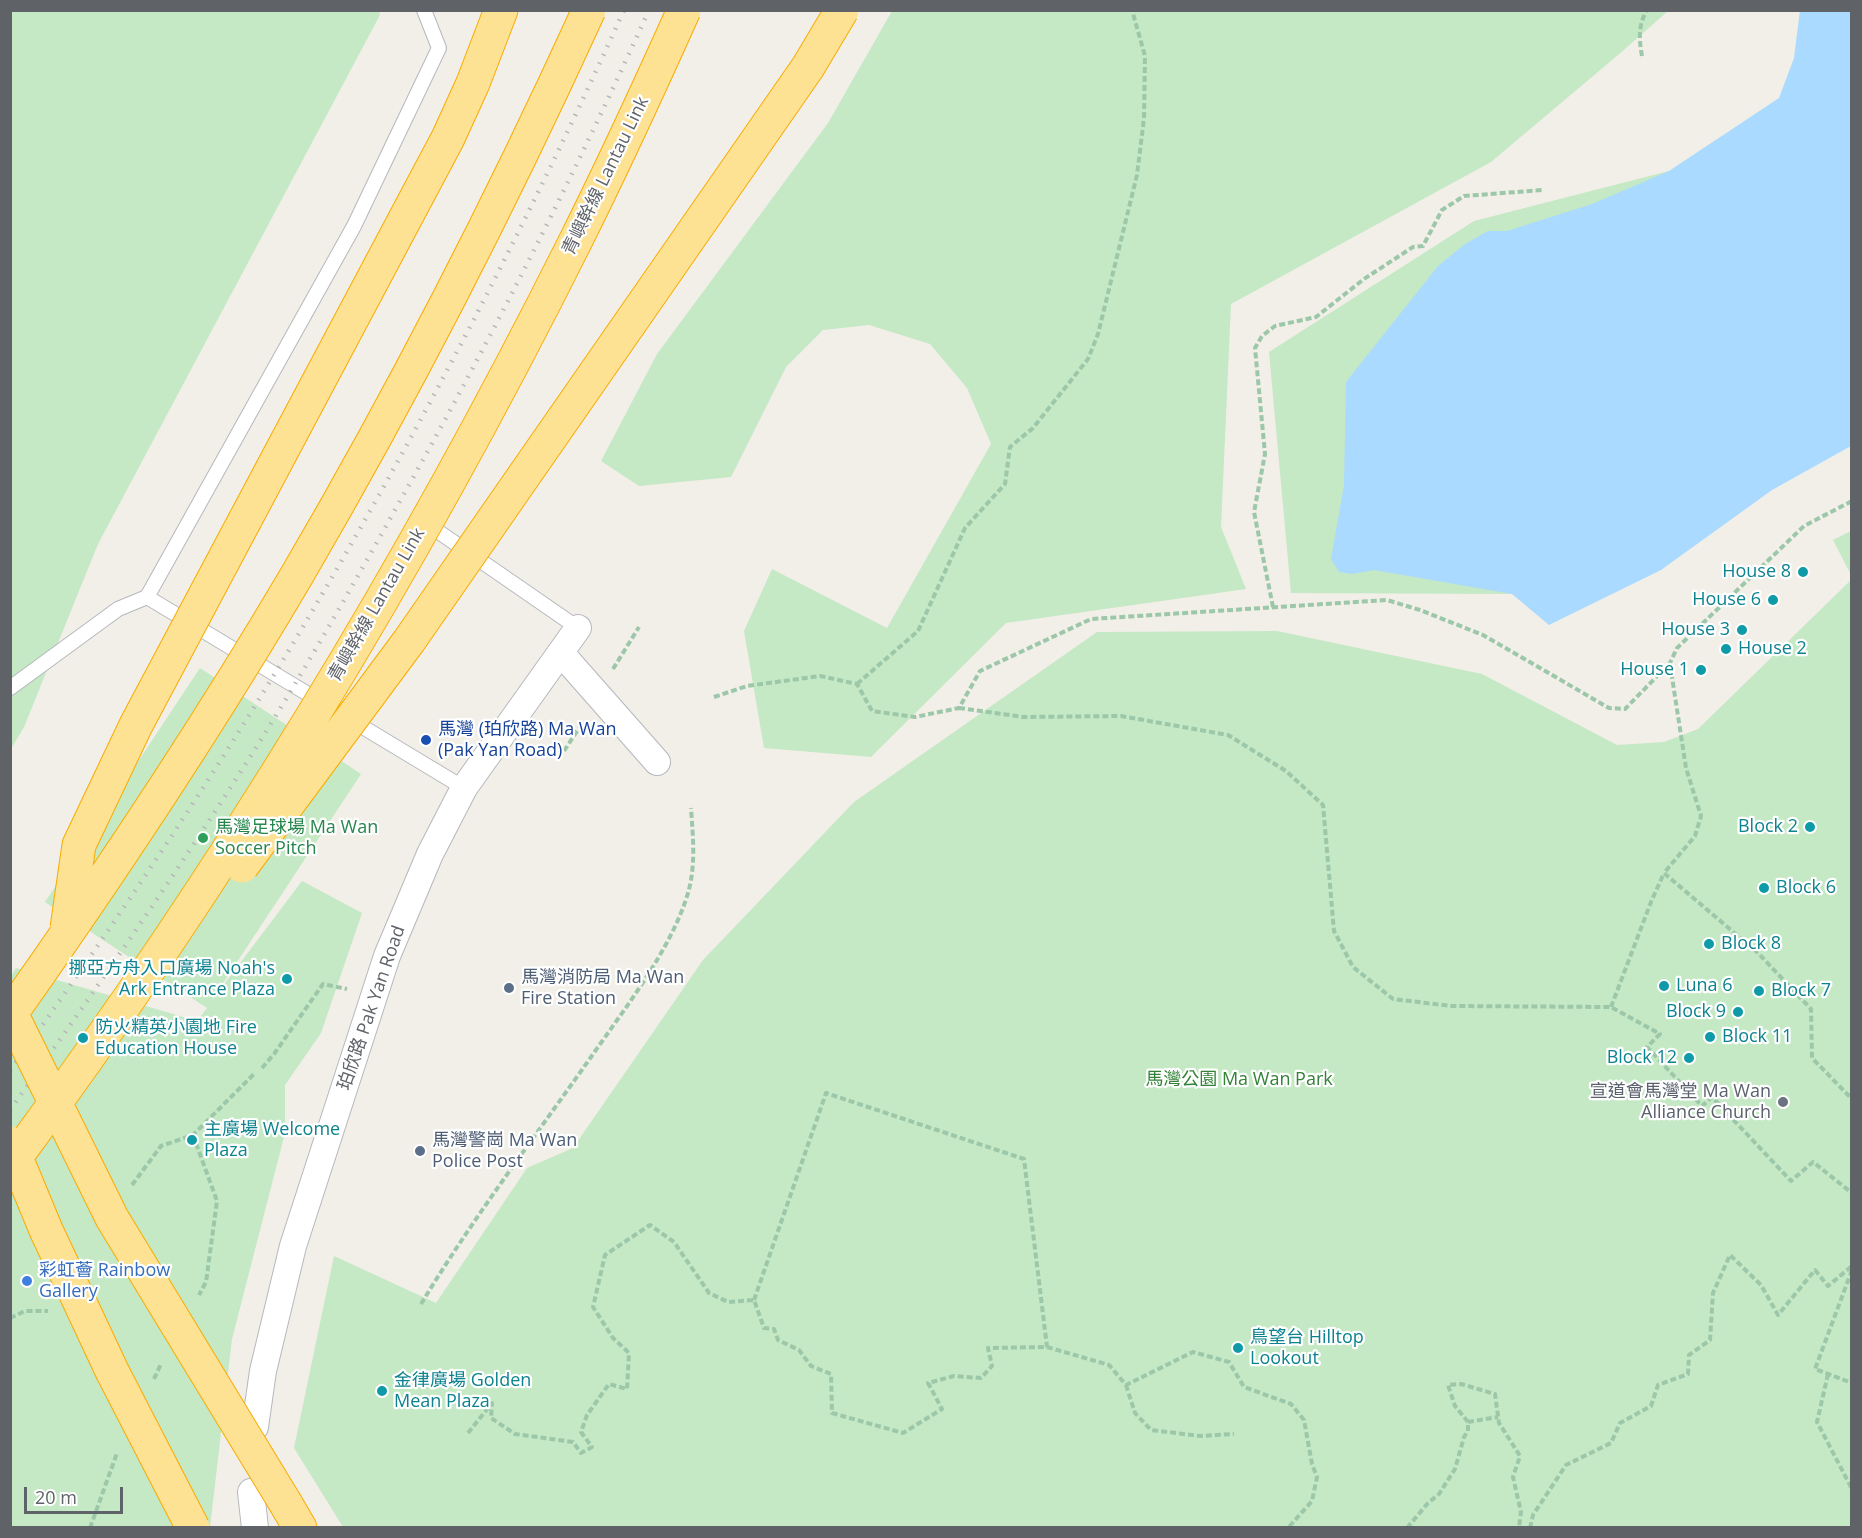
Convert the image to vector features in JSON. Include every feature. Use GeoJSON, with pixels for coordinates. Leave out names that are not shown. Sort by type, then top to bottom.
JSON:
{"type":"FeatureCollection","features":[{"type":"Feature","properties":{"kind":"highway"},"geometry":{"type":"LineString","coordinates":[[66,936],[79,845],[136,725],[448,138],[473,83],[501,10]]}},
{"type":"Feature","properties":{"kind":"highway"},"geometry":{"type":"LineString","coordinates":[[10,1015],[66,936],[188,752],[297,575],[400,390],[492,214],[589,10]]}},
{"type":"Feature","properties":{"kind":"highway","name":"青嶼幹線 Lantau Link"},"geometry":{"type":"LineString","coordinates":[[10,1165],[138,984],[262,798],[389,587],[476,431],[576,241],[684,10]]}},
{"type":"Feature","properties":{"kind":"highway"},"geometry":{"type":"LineString","coordinates":[[138,984],[233,877],[409,641],[808,67],[842,10]]}},
{"type":"Feature","properties":{"kind":"highway"},"geometry":{"type":"LineString","coordinates":[[10,1011],[112,1218],[300,1527]]}},
{"type":"Feature","properties":{"kind":"highway"},"geometry":{"type":"LineString","coordinates":[[10,1143],[46,1230],[112,1371],[193,1527]]}},
{"type":"Feature","properties":{"kind":"street","name":"珀欣路 Pak Yan Road"},"geometry":{"type":"LineString","coordinates":[[255,1427],[263,1371],[293,1246],[391,946],[430,854],[464,788],[578,628]]}},
{"type":"Feature","properties":{"kind":"street"},"geometry":{"type":"LineString","coordinates":[[561,653],[657,762]]}},
{"type":"Feature","properties":{"kind":"street"},"geometry":{"type":"LineString","coordinates":[[251,1492],[255,1527]]}},
{"type":"Feature","properties":{"kind":"lane"},"geometry":{"type":"LineString","coordinates":[[10,688],[118,609],[147,597],[354,226],[439,48],[424,10]]}},
{"type":"Feature","properties":{"kind":"lane"},"geometry":{"type":"LineString","coordinates":[[436,530],[578,628]]}},
{"type":"Feature","properties":{"kind":"lane"},"geometry":{"type":"LineString","coordinates":[[147,597],[464,788]]}},
{"type":"Feature","properties":{"kind":"path"},"geometry":{"type":"LineString","coordinates":[[857,684],[918,631],[965,528],[1005,484],[1010,447],[1033,428],[1088,359],[1098,334],[1137,175],[1144,118],[1145,56],[1132,10]]}},
{"type":"Feature","properties":{"kind":"path"},"geometry":{"type":"LineString","coordinates":[[1642,56],[1638,34],[1647,10]]}},
{"type":"Feature","properties":{"kind":"path"},"geometry":{"type":"LineString","coordinates":[[1273,607],[1254,512],[1265,454],[1255,348],[1262,336],[1275,326],[1316,316],[1364,279],[1413,248],[1423,246],[1442,210],[1464,196],[1543,190]]}},
{"type":"Feature","properties":{"kind":"path"},"geometry":{"type":"LineString","coordinates":[[959,708],[980,671],[1091,619],[1388,600],[1482,635],[1609,708],[1625,709],[1670,663],[1677,648],[1804,526],[1851,501]]}},
{"type":"Feature","properties":{"kind":"path"},"geometry":{"type":"LineString","coordinates":[[1611,1006],[1664,873],[1695,836],[1701,816],[1686,768],[1670,663]]}},
{"type":"Feature","properties":{"kind":"path"},"geometry":{"type":"LineString","coordinates":[[714,698],[747,686],[820,676],[857,684],[872,711],[915,717],[959,708],[1023,717],[1121,716],[1228,735],[1286,771],[1323,805],[1334,931],[1353,967],[1393,999],[1451,1006],[1611,1006],[1660,1034],[1647,1047],[1702,1106],[1712,1097],[1791,1181],[1813,1162],[1851,1193]]}},
{"type":"Feature","properties":{"kind":"path"},"geometry":{"type":"LineString","coordinates":[[421,1304],[448,1259],[610,1029],[672,936],[688,893],[694,862],[691,808]]}},
{"type":"Feature","properties":{"kind":"path"},"geometry":{"type":"LineString","coordinates":[[1664,873],[1758,953],[1811,1009],[1812,1058],[1851,1099]]}},
{"type":"Feature","properties":{"kind":"path"},"geometry":{"type":"LineString","coordinates":[[262,1068],[323,984],[350,990]]}},
{"type":"Feature","properties":{"kind":"path"},"geometry":{"type":"LineString","coordinates":[[129,1189],[161,1146],[193,1135],[255,1073]]}},
{"type":"Feature","properties":{"kind":"path"},"geometry":{"type":"LineString","coordinates":[[1047,1347],[1024,1159],[826,1093],[754,1300],[764,1328],[774,1329],[778,1340],[799,1350],[811,1366],[831,1374],[832,1413],[903,1433],[942,1409],[928,1383],[954,1376],[981,1378],[993,1366],[988,1348],[1047,1347],[1109,1365],[1126,1385],[1135,1413],[1151,1430],[1200,1436],[1234,1434]]}},
{"type":"Feature","properties":{"kind":"path"},"geometry":{"type":"LineString","coordinates":[[193,1135],[217,1201],[206,1282],[196,1300]]}},
{"type":"Feature","properties":{"kind":"path"},"geometry":{"type":"LineString","coordinates":[[468,1433],[492,1403],[491,1418],[515,1434],[573,1442],[581,1453],[592,1448],[581,1432],[587,1415],[609,1384],[627,1389],[629,1353],[613,1338],[593,1307],[605,1255],[650,1226],[674,1242],[710,1293],[728,1302],[754,1300]]}},
{"type":"Feature","properties":{"kind":"path"},"geometry":{"type":"LineString","coordinates":[[1530,1527],[1533,1515],[1566,1465],[1611,1443],[1620,1423],[1651,1406],[1658,1385],[1688,1374],[1689,1355],[1710,1340],[1713,1293],[1730,1255],[1761,1285],[1778,1315],[1815,1270],[1828,1286],[1851,1268]]}},
{"type":"Feature","properties":{"kind":"path"},"geometry":{"type":"LineString","coordinates":[[1851,1268],[1815,1369],[1851,1383]]}},
{"type":"Feature","properties":{"kind":"path"},"geometry":{"type":"LineString","coordinates":[[1126,1385],[1193,1352],[1229,1362],[1244,1387],[1291,1404],[1305,1420],[1312,1464],[1317,1477],[1312,1501],[1288,1527]]}},
{"type":"Feature","properties":{"kind":"path"},"geometry":{"type":"LineString","coordinates":[[1828,1374],[1817,1422],[1851,1489]]}},
{"type":"Feature","properties":{"kind":"path"},"geometry":{"type":"LineString","coordinates":[[1407,1527],[1439,1494],[1455,1469],[1464,1437],[1468,1431],[1468,1422],[1455,1406],[1448,1385],[1461,1384],[1495,1394],[1499,1423],[1520,1456],[1513,1477],[1521,1512],[1519,1527]]}},
{"type":"Feature","properties":{"kind":"path"},"geometry":{"type":"LineString","coordinates":[[1468,1422],[1498,1417]]}},
{"type":"Feature","properties":{"kind":"path"},"geometry":{"type":"LineString","coordinates":[[90,1527],[119,1447]]}},
{"type":"Feature","properties":{"kind":"green space"},"geometry":{"type":"Polygon","coordinates":[[[11,11],[379,11],[380,15],[98,544],[24,727],[11,749],[11,11]]]}},
{"type":"Feature","properties":{"kind":"green space"},"geometry":{"type":"Polygon","coordinates":[[[892,11],[1668,11],[1491,162],[1231,304],[1221,527],[1246,589],[1006,623],[871,757],[764,748],[744,631],[772,569],[887,628],[991,444],[967,388],[930,344],[869,325],[823,330],[786,367],[731,477],[639,486],[601,461],[657,354],[828,123],[892,11]]]}},
{"type":"Feature","properties":{"kind":"green space"},"geometry":{"type":"Polygon","coordinates":[[[1669,171],[1513,594],[1291,593],[1269,352],[1474,221],[1669,171]]]}},
{"type":"Feature","properties":{"kind":"green space"},"geometry":{"type":"Polygon","coordinates":[[[1851,531],[1851,575],[1833,540],[1851,531]]]}},
{"type":"Feature","properties":{"kind":"green space","name":"馬灣公園 Ma Wan Park"},"geometry":{"type":"Polygon","coordinates":[[[1851,580],[1851,1527],[343,1527],[294,1448],[334,1256],[436,1303],[527,1168],[573,1148],[703,960],[854,802],[1097,632],[1277,631],[1482,674],[1617,745],[1664,742],[1698,729],[1851,580]]]}},
{"type":"Feature","properties":{"kind":"green space"},"geometry":{"type":"Polygon","coordinates":[[[200,668],[361,774],[210,1003],[302,881],[362,913],[321,1033],[285,1085],[285,1133],[232,1339],[210,1527],[11,1528],[11,976],[16,968],[197,1021],[207,1008],[45,902],[200,668]]]}},
{"type":"Feature","properties":{"kind":"water"},"geometry":{"type":"Polygon","coordinates":[[[1800,10],[1851,11],[1851,446],[1772,490],[1661,570],[1549,625],[1512,594],[1374,570],[1352,574],[1339,572],[1331,559],[1344,485],[1346,382],[1438,266],[1465,244],[1488,231],[1507,231],[1592,204],[1669,171],[1779,98],[1794,58],[1800,10]]]}},
{"type":"Feature","properties":{"kind":"railway"},"geometry":{"type":"LineString","coordinates":[[10,1071],[173,834],[250,714],[324,591],[405,449],[482,305],[555,158],[624,10]]}},
{"type":"Feature","properties":{"kind":"railway"},"geometry":{"type":"LineString","coordinates":[[10,1110],[180,865],[256,748],[319,643],[498,320],[561,197],[649,10]]}},
{"type":"Feature","properties":{"kind":"place","name":"House 8"},"geometry":{"type":"Point","coordinates":[1803,572]}},
{"type":"Feature","properties":{"kind":"place","name":"House 6"},"geometry":{"type":"Point","coordinates":[1773,600]}},
{"type":"Feature","properties":{"kind":"place","name":"House 3"},"geometry":{"type":"Point","coordinates":[1742,630]}},
{"type":"Feature","properties":{"kind":"place","name":"House 2"},"geometry":{"type":"Point","coordinates":[1726,649]}},
{"type":"Feature","properties":{"kind":"place","name":"House 1"},"geometry":{"type":"Point","coordinates":[1701,670]}},
{"type":"Feature","properties":{"kind":"place","name":"馬灣 (珀欣路) Ma Wan (Pak Yan Road)"},"geometry":{"type":"Point","coordinates":[426,740]}},
{"type":"Feature","properties":{"kind":"place","name":"Block 2"},"geometry":{"type":"Point","coordinates":[1810,827]}},
{"type":"Feature","properties":{"kind":"place","name":"馬灣足球場 Ma Wan Soccer Pitch"},"geometry":{"type":"Point","coordinates":[203,838]}},
{"type":"Feature","properties":{"kind":"place","name":"Block 6"},"geometry":{"type":"Point","coordinates":[1764,888]}},
{"type":"Feature","properties":{"kind":"place","name":"Block 8"},"geometry":{"type":"Point","coordinates":[1709,944]}},
{"type":"Feature","properties":{"kind":"place","name":"挪亞方舟入口廣場 Noah's Ark Entrance Plaza"},"geometry":{"type":"Point","coordinates":[287,979]}},
{"type":"Feature","properties":{"kind":"place","name":"Luna 6"},"geometry":{"type":"Point","coordinates":[1664,986]}},
{"type":"Feature","properties":{"kind":"place","name":"馬灣消防局 Ma Wan Fire Station"},"geometry":{"type":"Point","coordinates":[509,988]}},
{"type":"Feature","properties":{"kind":"place","name":"Block 7"},"geometry":{"type":"Point","coordinates":[1759,991]}},
{"type":"Feature","properties":{"kind":"place","name":"Block 9"},"geometry":{"type":"Point","coordinates":[1738,1012]}},
{"type":"Feature","properties":{"kind":"place","name":"Block 11"},"geometry":{"type":"Point","coordinates":[1710,1037]}},
{"type":"Feature","properties":{"kind":"place","name":"防火精英小園地 Fire Education House"},"geometry":{"type":"Point","coordinates":[83,1038]}},
{"type":"Feature","properties":{"kind":"place","name":"Block 12"},"geometry":{"type":"Point","coordinates":[1689,1058]}},
{"type":"Feature","properties":{"kind":"place","name":"宣道會馬灣堂 Ma Wan Alliance Church"},"geometry":{"type":"Point","coordinates":[1783,1102]}},
{"type":"Feature","properties":{"kind":"place","name":"主廣場 Welcome Plaza"},"geometry":{"type":"Point","coordinates":[192,1140]}},
{"type":"Feature","properties":{"kind":"place","name":"馬灣警崗 Ma Wan Police Post"},"geometry":{"type":"Point","coordinates":[420,1151]}},
{"type":"Feature","properties":{"kind":"place","name":"彩虹薈 Rainbow Gallery"},"geometry":{"type":"Point","coordinates":[27,1281]}},
{"type":"Feature","properties":{"kind":"place","name":"鳥望台 Hilltop Lookout"},"geometry":{"type":"Point","coordinates":[1238,1348]}},
{"type":"Feature","properties":{"kind":"place","name":"金律廣場 Golden Mean Plaza"},"geometry":{"type":"Point","coordinates":[382,1391]}}]}
